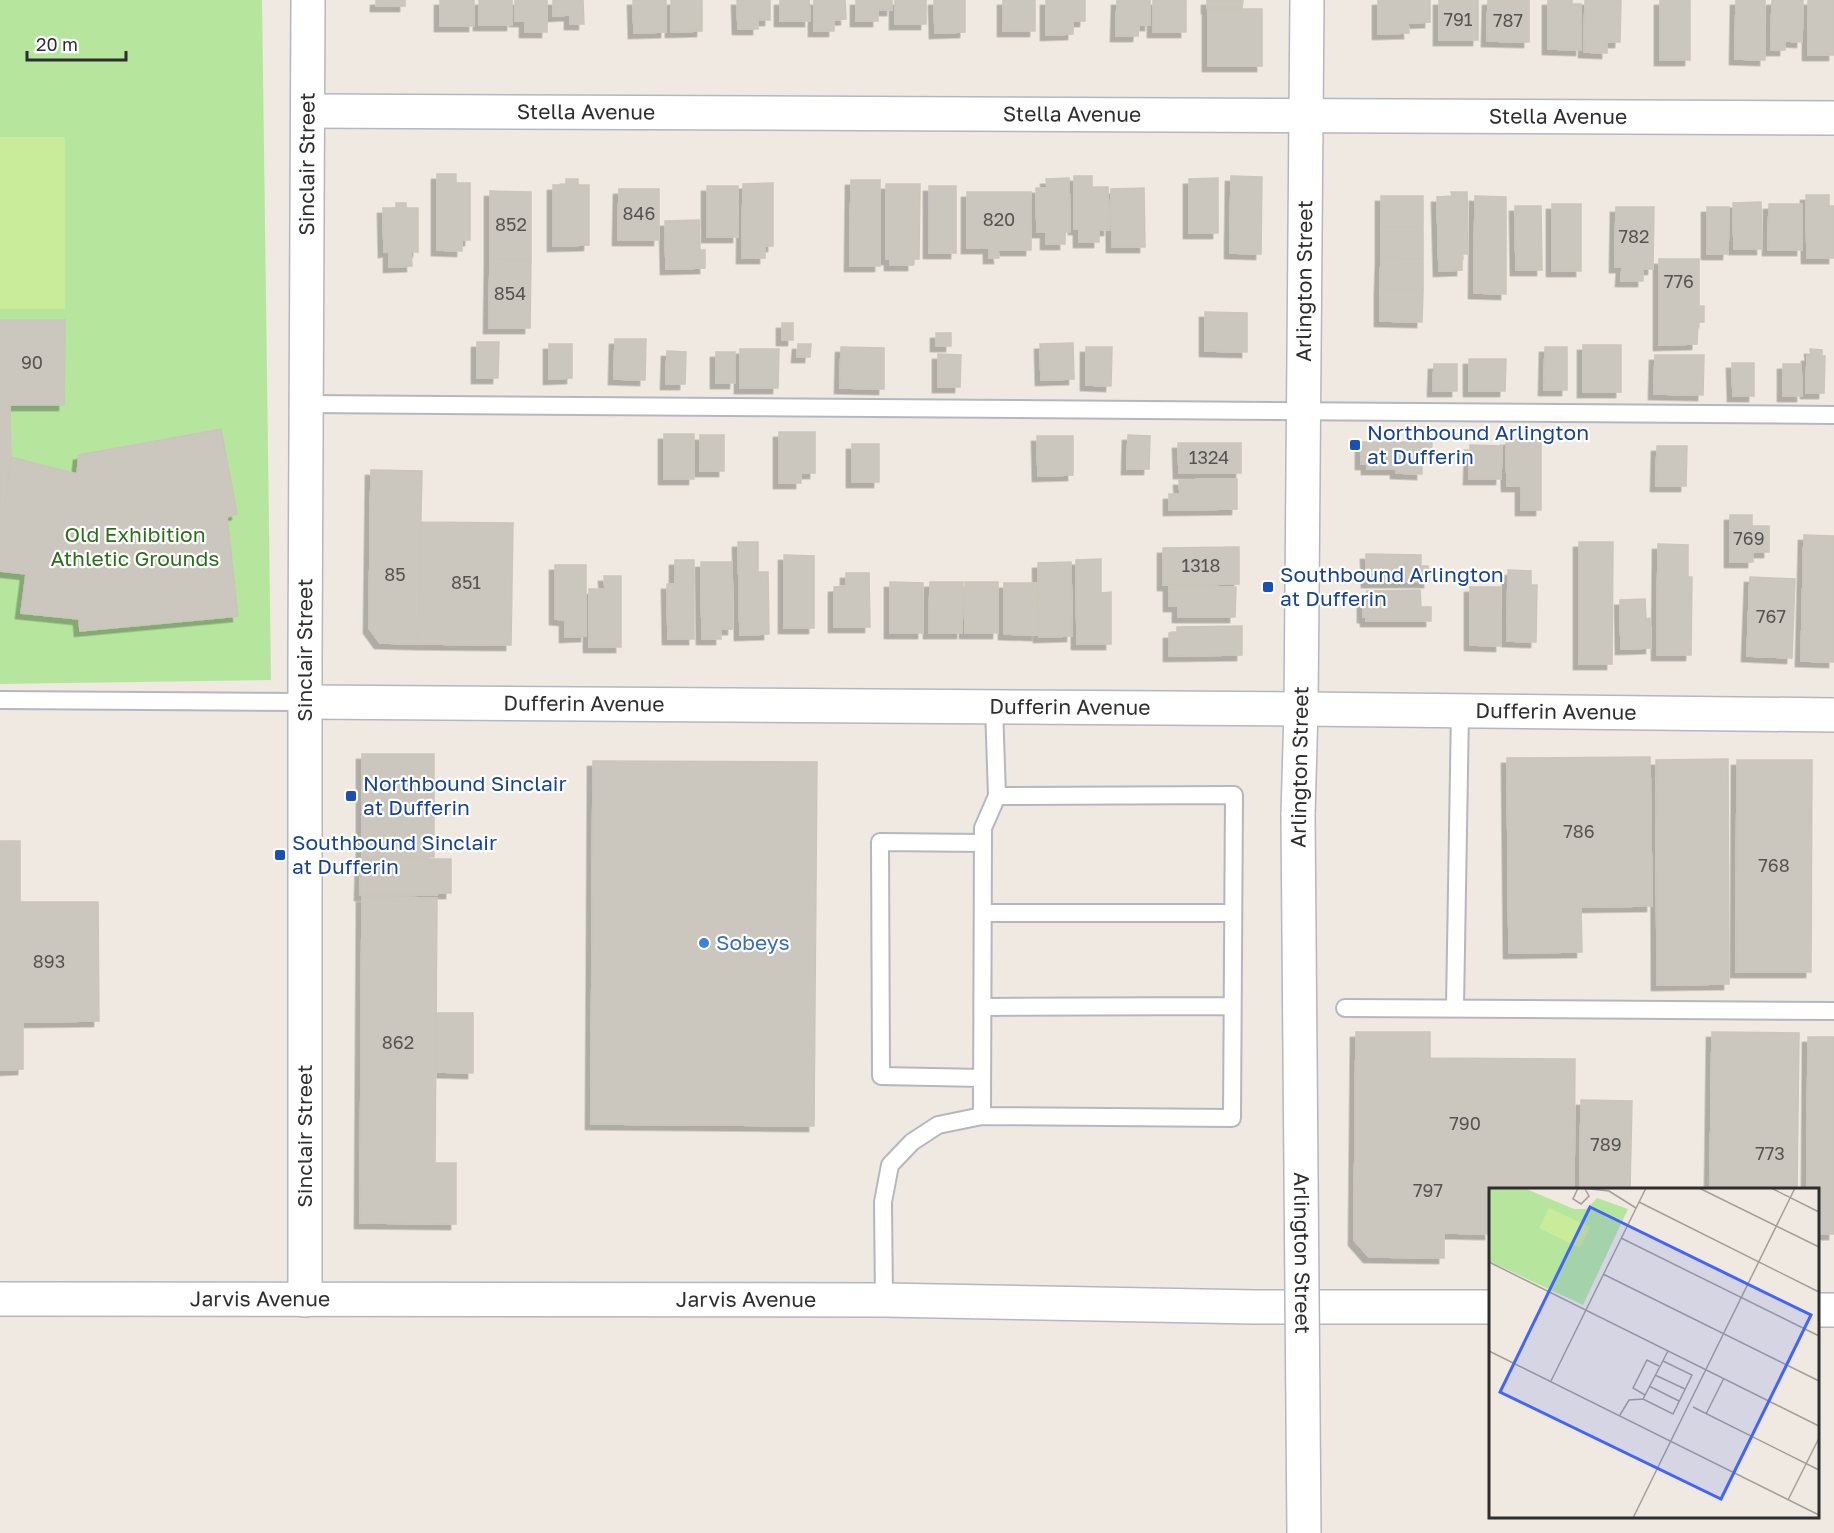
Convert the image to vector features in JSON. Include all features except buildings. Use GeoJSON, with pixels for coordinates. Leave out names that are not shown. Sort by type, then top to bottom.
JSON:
{"type":"FeatureCollection","features":[{"type":"Feature","properties":{"kind":"street","name":"Sinclair Street"},"geometry":{"type":"LineString","coordinates":[[305,1300],[308,0]]}},
{"type":"Feature","properties":{"kind":"street","name":"Arlington Street"},"geometry":{"type":"LineString","coordinates":[[1304,1533],[1298,815],[1301,710],[1307,0]]}},
{"type":"Feature","properties":{"kind":"street","name":"Stella Avenue"},"geometry":{"type":"LineString","coordinates":[[308,111],[1834,118]]}},
{"type":"Feature","properties":{"kind":"street","name":"Dufferin Avenue"},"geometry":{"type":"LineString","coordinates":[[305,702],[1834,715]]}},
{"type":"Feature","properties":{"kind":"street","name":"Jarvis Avenue"},"geometry":{"type":"LineString","coordinates":[[0,1299],[884,1300],[1255,1307],[1489,1307]]}},
{"type":"Feature","properties":{"kind":"lane"},"geometry":{"type":"LineString","coordinates":[[307,404],[1834,415]]}},
{"type":"Feature","properties":{"kind":"lane"},"geometry":{"type":"LineString","coordinates":[[0,700],[305,702]]}},
{"type":"Feature","properties":{"kind":"lane"},"geometry":{"type":"LineString","coordinates":[[982,1116],[983,828],[997,796],[994,707]]}},
{"type":"Feature","properties":{"kind":"lane"},"geometry":{"type":"LineString","coordinates":[[1455,1007],[1460,711]]}},
{"type":"Feature","properties":{"kind":"lane"},"geometry":{"type":"LineString","coordinates":[[884,1300],[883,1202],[890,1165],[912,1142],[938,1125],[982,1116],[1232,1118],[1234,795],[997,796]]}},
{"type":"Feature","properties":{"kind":"lane"},"geometry":{"type":"LineString","coordinates":[[982,1078],[881,1076],[880,842],[983,843]]}},
{"type":"Feature","properties":{"kind":"lane"},"geometry":{"type":"LineString","coordinates":[[983,913],[1233,913]]}},
{"type":"Feature","properties":{"kind":"lane"},"geometry":{"type":"LineString","coordinates":[[983,1007],[1232,1006]]}},
{"type":"Feature","properties":{"kind":"lane"},"geometry":{"type":"LineString","coordinates":[[1345,1008],[1834,1011]]}},
{"type":"Feature","properties":{"kind":"green space","name":"Old Exhibition Athletic Grounds"},"geometry":{"type":"Polygon","coordinates":[[[0,0],[262,0],[271,680],[0,684],[0,0]]]}},
{"type":"Feature","properties":{"kind":"green space"},"geometry":{"type":"Polygon","coordinates":[[[0,137],[65,137],[65,309],[0,309],[0,137]]]}},
{"type":"Feature","properties":{"kind":"place","name":"Northbound Arlington at Dufferin"},"geometry":{"type":"Point","coordinates":[1355,445]}},
{"type":"Feature","properties":{"kind":"place","name":"Southbound Arlington at Dufferin"},"geometry":{"type":"Point","coordinates":[1268,587]}},
{"type":"Feature","properties":{"kind":"place","name":"Northbound Sinclair at Dufferin"},"geometry":{"type":"Point","coordinates":[351,796]}},
{"type":"Feature","properties":{"kind":"place","name":"Southbound Sinclair at Dufferin"},"geometry":{"type":"Point","coordinates":[280,855]}},
{"type":"Feature","properties":{"kind":"place","name":"Sobeys"},"geometry":{"type":"Point","coordinates":[704,943]}}]}
